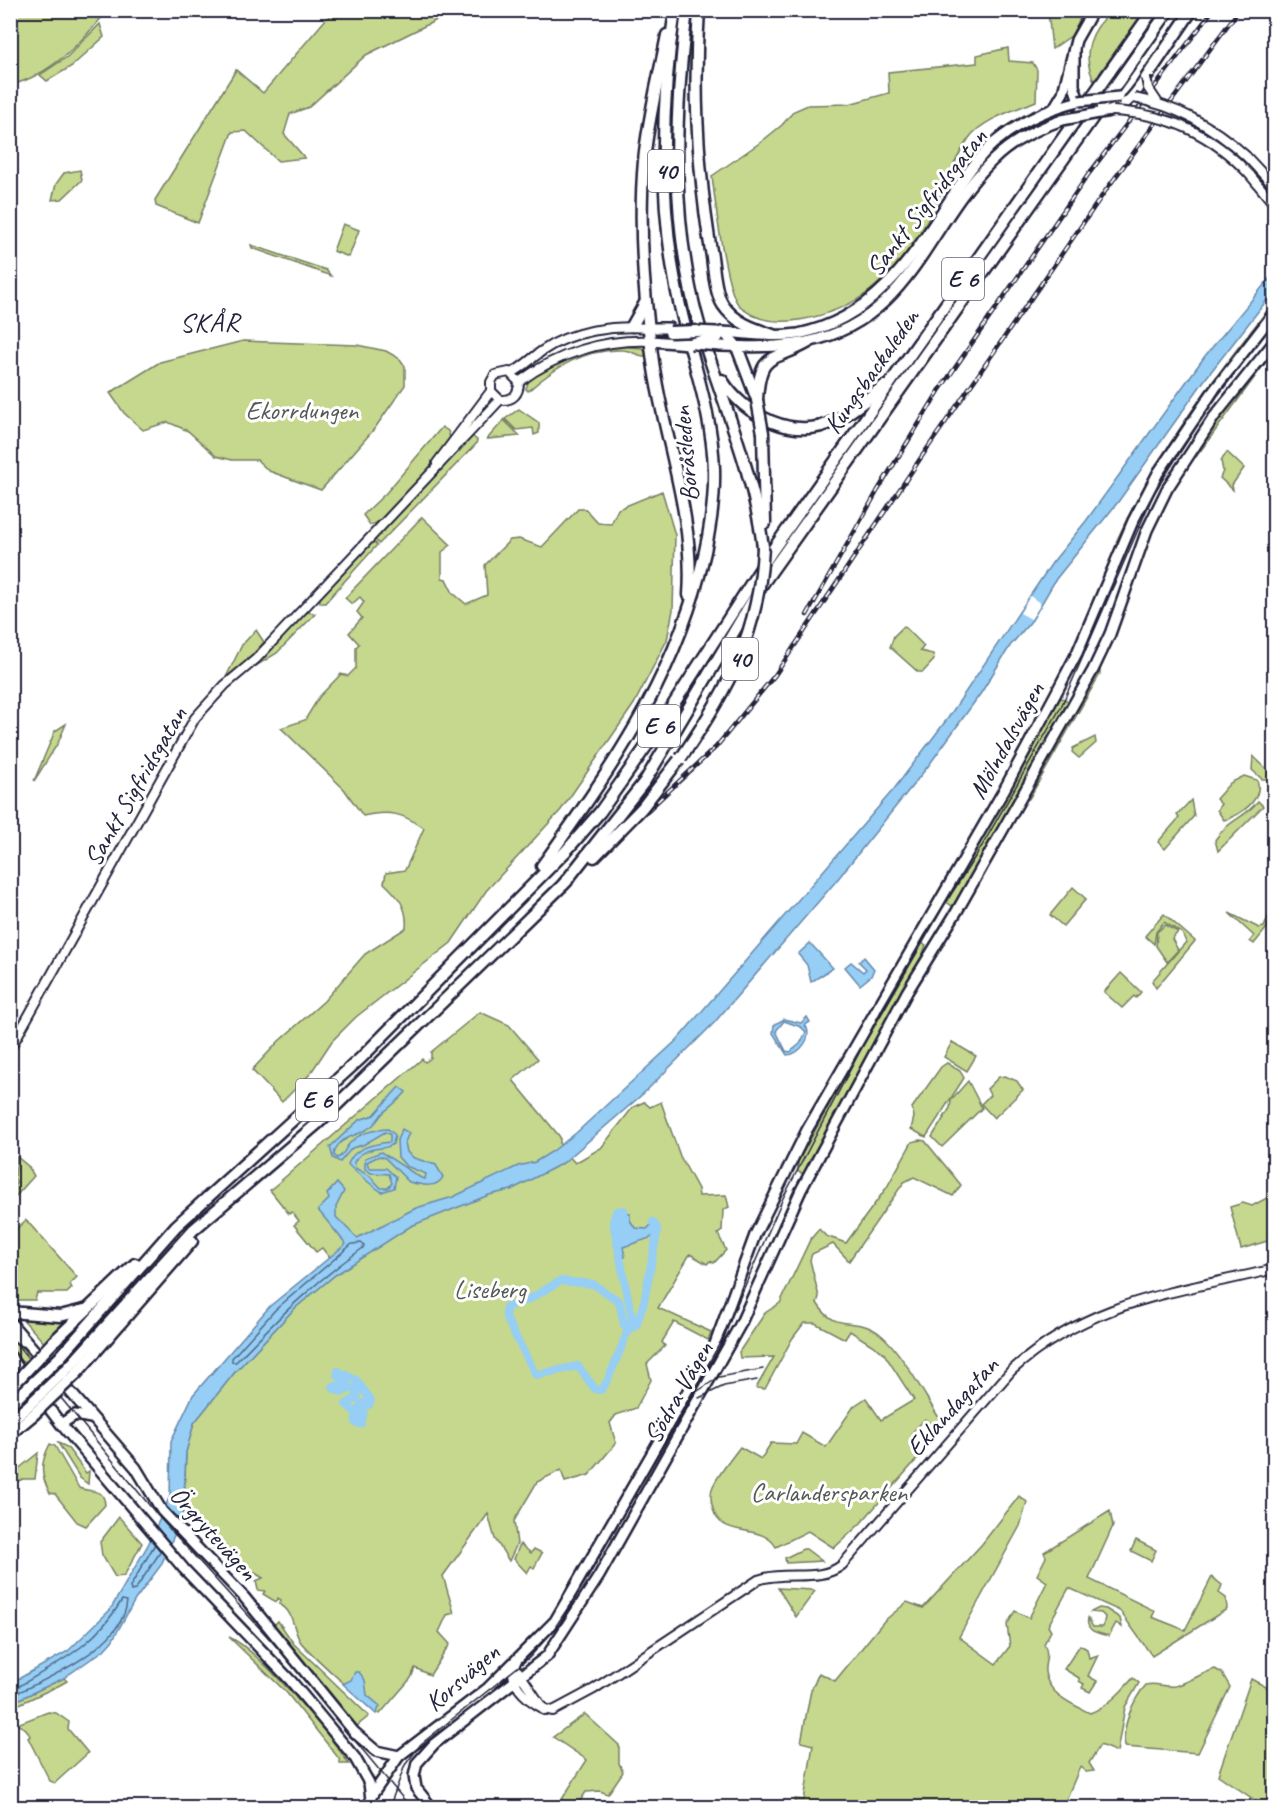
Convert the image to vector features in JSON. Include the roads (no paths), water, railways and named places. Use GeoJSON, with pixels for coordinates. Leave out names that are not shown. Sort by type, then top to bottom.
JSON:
{"type":"FeatureCollection","features":[{"type":"Feature","properties":{"kind":"highway","name":"Boråsleden"},"geometry":{"type":"LineString","coordinates":[[687,10],[679,104],[679,217],[688,280],[700,328],[748,467],[767,549]]}},
{"type":"Feature","properties":{"kind":"highway"},"geometry":{"type":"LineString","coordinates":[[699,10],[696,86],[700,167],[708,234],[722,304],[720,337]]}},
{"type":"Feature","properties":{"kind":"highway","name":"Kungsbackaleden"},"geometry":{"type":"LineString","coordinates":[[767,549],[896,376],[1153,10]]}},
{"type":"Feature","properties":{"kind":"highway","name":"Kungsbackaleden"},"geometry":{"type":"LineString","coordinates":[[563,885],[645,781],[747,609],[1169,10]]}},
{"type":"Feature","properties":{"kind":"highway"},"geometry":{"type":"LineString","coordinates":[[1146,78],[1192,10]]}},
{"type":"Feature","properties":{"kind":"highway","name":"Boråsleden"},"geometry":{"type":"LineString","coordinates":[[528,886],[622,752],[661,678],[687,614],[711,520],[714,469],[706,407],[681,310],[670,245],[666,121],[675,13]]}},
{"type":"Feature","properties":{"kind":"highway"},"geometry":{"type":"LineString","coordinates":[[675,13],[668,30],[644,163],[643,226],[651,342],[661,410],[687,519],[690,559],[687,614]]}},
{"type":"Feature","properties":{"kind":"highway"},"geometry":{"type":"LineString","coordinates":[[632,326],[647,299]]}},
{"type":"Feature","properties":{"kind":"highway"},"geometry":{"type":"LineString","coordinates":[[722,304],[739,321],[773,335]]}},
{"type":"Feature","properties":{"kind":"highway"},"geometry":{"type":"LineString","coordinates":[[651,342],[658,336],[697,331]]}},
{"type":"Feature","properties":{"kind":"highway"},"geometry":{"type":"LineString","coordinates":[[689,344],[720,337],[737,347],[757,400]]}},
{"type":"Feature","properties":{"kind":"highway"},"geometry":{"type":"LineString","coordinates":[[757,400],[759,376],[766,363],[774,356],[808,342]]}},
{"type":"Feature","properties":{"kind":"highway"},"geometry":{"type":"LineString","coordinates":[[711,362],[735,398],[751,412],[771,421],[798,427],[833,422],[858,406],[896,376]]}},
{"type":"Feature","properties":{"kind":"highway","name":"40"},"geometry":{"type":"LineString","coordinates":[[757,400],[763,433],[762,524]]}},
{"type":"Feature","properties":{"kind":"highway","name":"40"},"geometry":{"type":"LineString","coordinates":[[563,885],[615,837],[642,808],[697,735],[736,667],[746,643],[767,549]]}},
{"type":"Feature","properties":{"kind":"highway","name":"E 6"},"geometry":{"type":"LineString","coordinates":[[15,1400],[60,1357],[154,1249],[200,1203],[361,1058],[528,886],[574,842],[630,771],[767,549]]}},
{"type":"Feature","properties":{"kind":"highway","name":"E 6"},"geometry":{"type":"LineString","coordinates":[[10,1420],[30,1411],[72,1370],[174,1250],[318,1124],[563,885]]}},
{"type":"Feature","properties":{"kind":"highway"},"geometry":{"type":"LineString","coordinates":[[11,1387],[87,1309],[154,1249]]}},
{"type":"Feature","properties":{"kind":"highway"},"geometry":{"type":"LineString","coordinates":[[10,1312],[60,1316],[87,1309]]}},
{"type":"Feature","properties":{"kind":"highway"},"geometry":{"type":"LineString","coordinates":[[10,1434],[30,1411]]}},
{"type":"Feature","properties":{"kind":"main road"},"geometry":{"type":"LineString","coordinates":[[1054,108],[1063,93],[1074,49],[1083,26],[1093,10]]}},
{"type":"Feature","properties":{"kind":"main road"},"geometry":{"type":"LineString","coordinates":[[1074,49],[1074,86],[1077,100],[1094,113]]}},
{"type":"Feature","properties":{"kind":"main road","name":"Sankt Sigfridsgatan"},"geometry":{"type":"LineString","coordinates":[[737,347],[774,347],[808,342],[853,324],[880,306],[918,265],[969,187],[992,161],[1024,136],[1062,120],[1113,111],[1134,98],[1146,78]]}},
{"type":"Feature","properties":{"kind":"main road","name":"Sankt Sigfridsgatan"},"geometry":{"type":"LineString","coordinates":[[697,331],[720,337],[796,334],[833,323],[875,299],[911,259],[962,182],[984,154],[1014,128],[1054,108],[1077,100],[1134,98]]}},
{"type":"Feature","properties":{"kind":"main road","name":"Mölndalsvägen"},"geometry":{"type":"LineString","coordinates":[[776,1191],[820,1107],[1004,790],[1055,695],[1077,653],[1133,521],[1158,473],[1212,393],[1275,313]]}},
{"type":"Feature","properties":{"kind":"main road","name":"Sankt Sigfridsgatan"},"geometry":{"type":"LineString","coordinates":[[650,328],[670,334],[689,344]]}},
{"type":"Feature","properties":{"kind":"main road","name":"Mölndalsvägen"},"geometry":{"type":"LineString","coordinates":[[800,1196],[912,983],[957,911],[1093,670],[1110,634],[1147,530],[1167,489],[1214,417],[1275,342]]}},
{"type":"Feature","properties":{"kind":"main road","name":"Södra Vägen"},"geometry":{"type":"LineString","coordinates":[[576,1586],[715,1344],[755,1235],[776,1191]]}},
{"type":"Feature","properties":{"kind":"main road","name":"Södra Vägen"},"geometry":{"type":"LineString","coordinates":[[582,1602],[740,1325],[800,1196]]}},
{"type":"Feature","properties":{"kind":"main road","name":"Örgrytevägen"},"geometry":{"type":"LineString","coordinates":[[10,1322],[38,1351],[136,1468],[162,1511],[244,1597],[354,1732],[376,1751],[399,1756]]}},
{"type":"Feature","properties":{"kind":"main road"},"geometry":{"type":"LineString","coordinates":[[10,1333],[38,1351]]}},
{"type":"Feature","properties":{"kind":"main road","name":"Örgrytevägen"},"geometry":{"type":"LineString","coordinates":[[11,1358],[61,1424],[152,1531],[303,1694],[359,1763],[372,1795],[372,1807]]}},
{"type":"Feature","properties":{"kind":"main road"},"geometry":{"type":"LineString","coordinates":[[61,1424],[75,1415],[92,1418]]}},
{"type":"Feature","properties":{"kind":"main road","name":"Korsvägen"},"geometry":{"type":"LineString","coordinates":[[372,1795],[399,1756],[468,1703],[549,1630],[576,1586]]}},
{"type":"Feature","properties":{"kind":"main road","name":"Korsvägen"},"geometry":{"type":"LineString","coordinates":[[432,1808],[414,1782],[417,1763],[427,1750],[520,1679],[555,1646],[582,1602]]}},
{"type":"Feature","properties":{"kind":"street"},"geometry":{"type":"LineString","coordinates":[[1146,78],[1148,88],[1159,104]]}},
{"type":"Feature","properties":{"kind":"street","name":"Sankt Sigfridsgatan"},"geometry":{"type":"LineString","coordinates":[[1134,98],[1159,104],[1211,128],[1258,168],[1275,186]]}},
{"type":"Feature","properties":{"kind":"street","name":"Sankt Sigfridsgatan"},"geometry":{"type":"LineString","coordinates":[[1113,111],[1151,115],[1191,128],[1223,149],[1275,204]]}},
{"type":"Feature","properties":{"kind":"street","name":"Sankt Sigfridsgatan"},"geometry":{"type":"LineString","coordinates":[[435,468],[441,455],[491,391],[491,382],[495,375],[505,371],[512,373],[542,351],[592,331],[632,326],[650,328]]}},
{"type":"Feature","properties":{"kind":"street","name":"Sankt Sigfridsgatan"},"geometry":{"type":"LineString","coordinates":[[10,1049],[195,718],[225,685],[256,659],[500,400],[515,396],[519,382],[541,367],[581,350],[616,341],[651,342]]}},
{"type":"Feature","properties":{"kind":"street"},"geometry":{"type":"LineString","coordinates":[[512,373],[519,382]]}},
{"type":"Feature","properties":{"kind":"street"},"geometry":{"type":"LineString","coordinates":[[491,391],[500,400]]}},
{"type":"Feature","properties":{"kind":"street","name":"Eklandagatan"},"geometry":{"type":"LineString","coordinates":[[507,1670],[520,1679],[544,1710],[560,1708],[594,1689],[758,1580],[778,1574],[822,1574],[838,1568],[1011,1371],[1030,1354],[1073,1327],[1125,1303],[1275,1269]]}},
{"type":"Feature","properties":{"kind":"water"},"geometry":{"type":"Polygon","coordinates":[[[1274,273],[1274,291],[1206,378],[1118,502],[1056,579],[1032,620],[1010,646],[981,693],[929,765],[837,880],[714,1023],[644,1093],[563,1163],[511,1190],[489,1195],[411,1226],[335,1275],[295,1308],[235,1372],[194,1423],[186,1452],[183,1515],[161,1565],[135,1600],[112,1641],[104,1650],[62,1679],[11,1703],[11,1683],[68,1651],[110,1610],[148,1545],[170,1496],[171,1441],[193,1395],[270,1306],[346,1244],[318,1210],[329,1199],[327,1194],[337,1183],[344,1191],[336,1207],[336,1217],[357,1238],[416,1208],[453,1197],[518,1166],[535,1162],[576,1133],[677,1040],[894,789],[948,718],[1052,563],[1086,521],[1205,356],[1274,273]]]}},
{"type":"Feature","properties":{"kind":"water"},"geometry":{"type":"Polygon","coordinates":[[[810,943],[833,968],[811,982],[807,965],[798,954],[810,943]]]}},
{"type":"Feature","properties":{"kind":"water"},"geometry":{"type":"Polygon","coordinates":[[[864,957],[874,969],[871,976],[860,985],[845,967],[851,962],[863,972],[866,969],[859,962],[864,957]]]}},
{"type":"Feature","properties":{"kind":"water"},"geometry":{"type":"Polygon","coordinates":[[[807,1017],[810,1022],[805,1025],[808,1034],[807,1039],[797,1052],[787,1055],[773,1033],[774,1025],[784,1019],[801,1023],[807,1017]],[[784,1021],[776,1031],[786,1051],[790,1052],[800,1044],[806,1032],[801,1027],[784,1021]]]}},
{"type":"Feature","properties":{"kind":"water"},"geometry":{"type":"Polygon","coordinates":[[[399,1087],[406,1092],[382,1114],[375,1124],[343,1140],[334,1155],[337,1158],[341,1156],[349,1144],[362,1134],[388,1129],[395,1135],[393,1144],[364,1152],[354,1162],[355,1168],[370,1176],[381,1188],[388,1188],[392,1183],[389,1174],[371,1173],[365,1169],[365,1158],[381,1152],[425,1179],[426,1174],[406,1166],[398,1157],[397,1140],[402,1129],[409,1133],[405,1142],[407,1152],[414,1158],[436,1165],[443,1177],[433,1185],[409,1182],[385,1158],[379,1156],[367,1162],[369,1168],[386,1168],[396,1177],[394,1188],[382,1192],[348,1164],[360,1150],[371,1145],[390,1142],[390,1134],[385,1132],[363,1145],[352,1148],[340,1162],[333,1158],[330,1147],[359,1120],[374,1115],[399,1087]]]}},
{"type":"Feature","properties":{"kind":"water"},"geometry":{"type":"Polygon","coordinates":[[[621,1211],[630,1213],[630,1220],[635,1228],[647,1229],[652,1224],[655,1228],[653,1237],[623,1247],[625,1257],[622,1258],[615,1219],[616,1213],[621,1211]]]}},
{"type":"Feature","properties":{"kind":"water"},"geometry":{"type":"Polygon","coordinates":[[[355,1672],[359,1672],[365,1680],[367,1695],[380,1706],[376,1714],[343,1684],[351,1680],[355,1672]]]}},
{"type":"Feature","properties":{"kind":"waterway"},"geometry":{"type":"LineString","coordinates":[[624,1210],[616,1211],[613,1222],[632,1318],[630,1324],[626,1334],[618,1357],[604,1386],[601,1390],[595,1389],[578,1366],[536,1375],[506,1318],[506,1307],[528,1300],[560,1281],[593,1284],[619,1301],[624,1325],[627,1327],[628,1327],[630,1328],[633,1328],[636,1326],[644,1302],[657,1233],[653,1222]]}},
{"type":"Feature","properties":{"kind":"waterway"},"geometry":{"type":"LineString","coordinates":[[338,1371],[356,1380],[371,1400],[369,1405],[363,1403],[360,1406],[364,1412],[361,1424],[356,1423],[356,1413],[346,1404],[357,1398],[356,1389],[351,1388],[342,1392],[334,1389],[333,1386],[346,1384],[346,1380],[337,1375],[338,1371]]}},
{"type":"Feature","properties":{"kind":"tram line"},"geometry":{"type":"LineString","coordinates":[[389,1808],[405,1765],[421,1744],[529,1658],[552,1632],[589,1576],[721,1341],[783,1198],[882,1009],[925,935],[982,846],[1061,707],[1154,493],[1220,390],[1274,323]]}},
{"type":"Feature","properties":{"kind":"tram line"},"geometry":{"type":"LineString","coordinates":[[10,1336],[159,1517],[276,1646],[411,1808]]}},
{"type":"Feature","properties":{"kind":"tram line"},"geometry":{"type":"LineString","coordinates":[[695,1393],[719,1377],[763,1369]]}},
{"type":"Feature","properties":{"kind":"tram line"},"geometry":{"type":"LineString","coordinates":[[699,1398],[724,1386],[757,1380]]}},
{"type":"Feature","properties":{"kind":"railway"},"geometry":{"type":"LineString","coordinates":[[807,615],[878,490],[939,391],[1088,175],[1213,10]]}},
{"type":"Feature","properties":{"kind":"railway"},"geometry":{"type":"LineString","coordinates":[[647,811],[716,747],[775,675],[920,459],[1106,190],[1239,10]]}},
{"type":"Feature","properties":{"kind":"district","name":"SKÅR"},"geometry":{"type":"Point","coordinates":[210,322]}},
{"type":"Feature","properties":{"kind":"park label","name":"Ekorrdungen"},"geometry":{"type":"Point","coordinates":[302,410]}},
{"type":"Feature","properties":{"kind":"park label","name":"Liseberg"},"geometry":{"type":"Point","coordinates":[490,1289]}},
{"type":"Feature","properties":{"kind":"park label","name":"Carlandersparken"},"geometry":{"type":"Point","coordinates":[829,1492]}}]}
